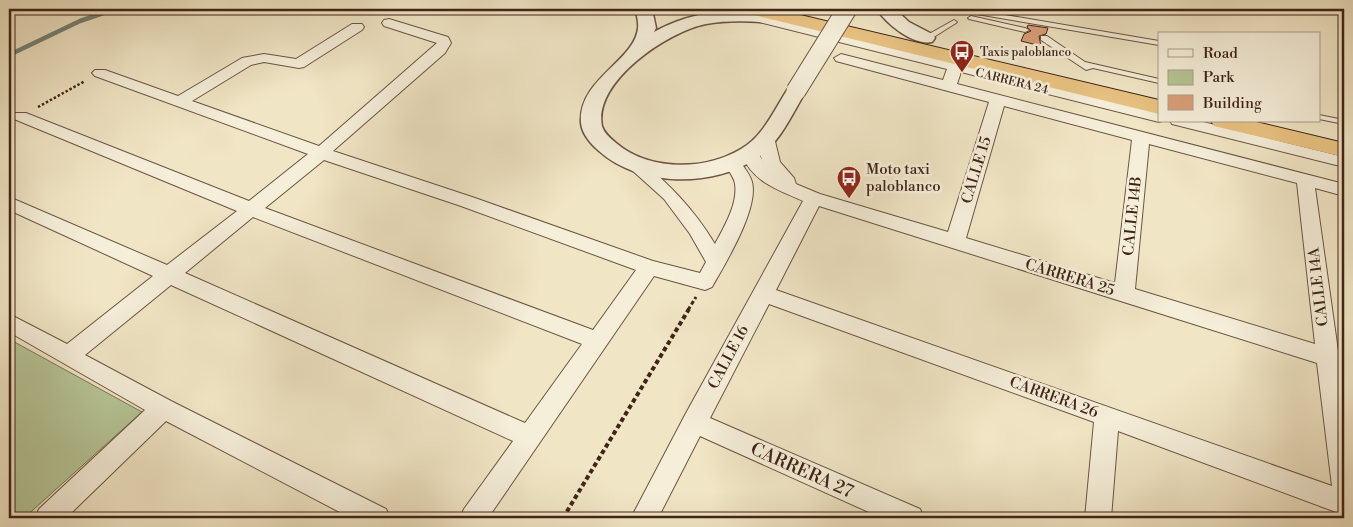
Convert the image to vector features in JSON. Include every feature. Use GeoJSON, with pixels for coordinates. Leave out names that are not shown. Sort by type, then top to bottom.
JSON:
{"type":"FeatureCollection","features":[{"type":"Feature","properties":{"kind":"highway"},"geometry":{"type":"LineString","coordinates":[[751,12],[810,15],[1091,69],[1158,88]]}},
{"type":"Feature","properties":{"kind":"highway"},"geometry":{"type":"LineString","coordinates":[[810,15],[1158,106]]}},
{"type":"Feature","properties":{"kind":"highway"},"geometry":{"type":"LineString","coordinates":[[1226,122],[1344,150]]}},
{"type":"Feature","properties":{"kind":"highway"},"geometry":{"type":"LineString","coordinates":[[1306,122],[1344,131]]}},
{"type":"Feature","properties":{"kind":"street"},"geometry":{"type":"LineString","coordinates":[[637,51],[647,28],[644,9]]}},
{"type":"Feature","properties":{"kind":"street"},"geometry":{"type":"LineString","coordinates":[[632,163],[664,172],[703,170],[732,163],[750,153],[767,137],[846,9]]}},
{"type":"Feature","properties":{"kind":"street"},"geometry":{"type":"LineString","coordinates":[[885,9],[903,26],[926,38]]}},
{"type":"Feature","properties":{"kind":"street"},"geometry":{"type":"LineString","coordinates":[[715,261],[697,230],[670,195],[632,163],[610,151],[594,132],[592,112],[599,95],[611,76],[648,41],[676,27],[711,18],[751,12]]}},
{"type":"Feature","properties":{"kind":"street","name":"CARRERA 24"},"geometry":{"type":"LineString","coordinates":[[751,12],[955,67],[1158,117]]}},
{"type":"Feature","properties":{"kind":"street"},"geometry":{"type":"LineString","coordinates":[[68,356],[169,277],[320,153],[440,50],[444,43],[443,40],[436,36],[389,23]]}},
{"type":"Feature","properties":{"kind":"street"},"geometry":{"type":"LineString","coordinates":[[179,102],[247,61],[264,58],[298,64],[357,27]]}},
{"type":"Feature","properties":{"kind":"street"},"geometry":{"type":"LineString","coordinates":[[841,58],[1344,190]]}},
{"type":"Feature","properties":{"kind":"street"},"geometry":{"type":"LineString","coordinates":[[948,86],[955,67]]}},
{"type":"Feature","properties":{"kind":"street"},"geometry":{"type":"LineString","coordinates":[[100,73],[320,153],[468,202],[649,267],[705,282],[742,203],[744,187],[742,177],[732,163]]}},
{"type":"Feature","properties":{"kind":"street","name":"CALLE 15"},"geometry":{"type":"LineString","coordinates":[[955,241],[998,99]]}},
{"type":"Feature","properties":{"kind":"street"},"geometry":{"type":"LineString","coordinates":[[20,116],[250,209],[598,341]]}},
{"type":"Feature","properties":{"kind":"street"},"geometry":{"type":"LineString","coordinates":[[1182,122],[1344,162]]}},
{"type":"Feature","properties":{"kind":"street"},"geometry":{"type":"LineString","coordinates":[[767,137],[766,151],[771,164],[806,194]]}},
{"type":"Feature","properties":{"kind":"street","name":"CALLE 14B"},"geometry":{"type":"LineString","coordinates":[[1124,294],[1141,138]]}},
{"type":"Feature","properties":{"kind":"street","name":"CARRERA 25"},"geometry":{"type":"LineString","coordinates":[[750,153],[752,164],[760,173],[806,194],[1335,359]]}},
{"type":"Feature","properties":{"kind":"street","name":"CALLE 14A"},"geometry":{"type":"LineString","coordinates":[[1305,179],[1335,359],[1344,484]]}},
{"type":"Feature","properties":{"kind":"street","name":"CALLE 16"},"geometry":{"type":"LineString","coordinates":[[644,518],[762,293],[806,194]]}},
{"type":"Feature","properties":{"kind":"street"},"geometry":{"type":"LineString","coordinates":[[9,203],[169,277],[530,437]]}},
{"type":"Feature","properties":{"kind":"street"},"geometry":{"type":"LineString","coordinates":[[473,518],[649,267]]}},
{"type":"Feature","properties":{"kind":"street","name":"CARRERA 26"},"geometry":{"type":"LineString","coordinates":[[762,293],[1344,503]]}},
{"type":"Feature","properties":{"kind":"street"},"geometry":{"type":"LineString","coordinates":[[9,322],[162,408],[377,518]]}},
{"type":"Feature","properties":{"kind":"street"},"geometry":{"type":"LineString","coordinates":[[48,518],[162,408]]}},
{"type":"Feature","properties":{"kind":"street"},"geometry":{"type":"LineString","coordinates":[[1098,518],[1107,416]]}},
{"type":"Feature","properties":{"kind":"street","name":"CARRERA 27"},"geometry":{"type":"LineString","coordinates":[[694,422],[884,513],[911,518]]}},
{"type":"Feature","properties":{"kind":"lane"},"geometry":{"type":"LineString","coordinates":[[958,10],[1158,43]]}},
{"type":"Feature","properties":{"kind":"lane"},"geometry":{"type":"LineString","coordinates":[[971,18],[1025,30]]}},
{"type":"Feature","properties":{"kind":"lane"},"geometry":{"type":"LineString","coordinates":[[926,38],[954,22]]}},
{"type":"Feature","properties":{"kind":"lane"},"geometry":{"type":"LineString","coordinates":[[1044,38],[1091,69],[1158,81]]}},
{"type":"Feature","properties":{"kind":"lane"},"geometry":{"type":"LineString","coordinates":[[1320,117],[1344,122]]}},
{"type":"Feature","properties":{"kind":"path"},"geometry":{"type":"LineString","coordinates":[[20,116],[100,73]]}},
{"type":"Feature","properties":{"kind":"path"},"geometry":{"type":"LineString","coordinates":[[564,518],[705,282]]}},
{"type":"Feature","properties":{"kind":"green space"},"geometry":{"type":"Polygon","coordinates":[[[9,339],[142,412],[24,518],[9,518],[9,339]]]}},
{"type":"Feature","properties":{"kind":"building"},"geometry":{"type":"Polygon","coordinates":[[[1028,25],[1048,28],[1046,34],[1039,36],[1041,46],[1021,41],[1024,34],[1031,31],[1027,27],[1028,25]]]}},
{"type":"Feature","properties":{"kind":"waterway"},"geometry":{"type":"LineString","coordinates":[[9,55],[80,21],[115,9]]}},
{"type":"Feature","properties":{"kind":"place","name":"Taxis paloblanco"},"geometry":{"type":"Point","coordinates":[962,73]}},
{"type":"Feature","properties":{"kind":"place","name":"Moto taxi paloblanco"},"geometry":{"type":"Point","coordinates":[849,199]}}]}
